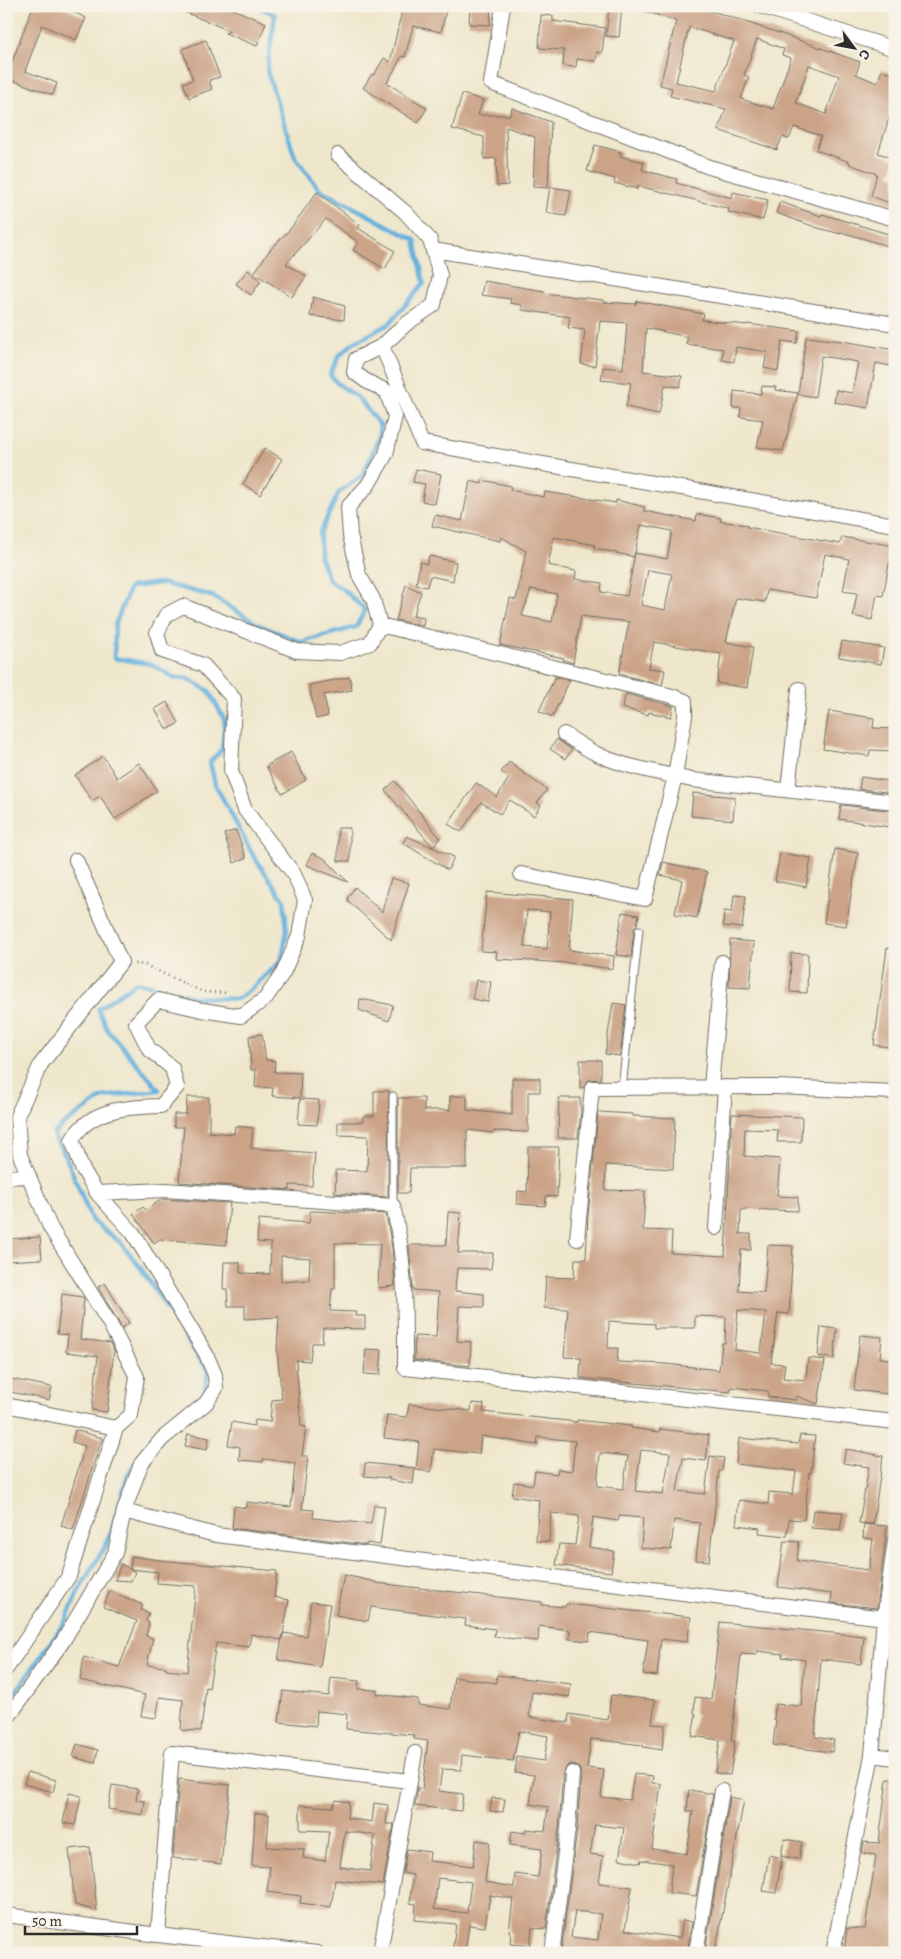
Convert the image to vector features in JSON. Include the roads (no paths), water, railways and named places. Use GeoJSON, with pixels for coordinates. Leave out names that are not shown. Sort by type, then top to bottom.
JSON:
{"type":"FeatureCollection","features":[{"type":"Feature","properties":{"kind":"street"},"geometry":{"type":"LineString","coordinates":[[503,6],[491,84],[709,168],[895,219]]}},
{"type":"Feature","properties":{"kind":"street"},"geometry":{"type":"LineString","coordinates":[[760,6],[895,49]]}},
{"type":"Feature","properties":{"kind":"street"},"geometry":{"type":"LineString","coordinates":[[6,1720],[63,1641],[115,1552],[124,1511],[141,1464],[162,1439],[206,1403],[216,1388],[215,1375],[206,1354],[133,1233],[97,1193],[82,1168],[72,1140],[79,1128],[106,1112],[139,1106],[161,1106],[177,1087],[172,1068],[149,1049],[136,1023],[158,1000],[241,1016],[265,999],[283,972],[298,936],[305,900],[294,874],[245,810],[231,771],[234,699],[204,665],[162,651],[157,633],[166,614],[183,606],[297,651],[340,653],[370,644],[380,625],[373,599],[359,575],[350,535],[348,507],[368,485],[386,454],[395,416],[386,390],[366,381],[354,372],[356,359],[382,346],[406,324],[434,305],[440,275],[430,240],[406,213],[338,155]]}},
{"type":"Feature","properties":{"kind":"street"},"geometry":{"type":"LineString","coordinates":[[433,250],[895,324]]}},
{"type":"Feature","properties":{"kind":"street"},"geometry":{"type":"LineString","coordinates":[[382,346],[422,444],[895,525]]}},
{"type":"Feature","properties":{"kind":"street"},"geometry":{"type":"LineString","coordinates":[[380,625],[672,696],[685,701],[685,716],[675,776],[645,899],[521,874]]}},
{"type":"Feature","properties":{"kind":"street"},"geometry":{"type":"LineString","coordinates":[[788,790],[799,689]]}},
{"type":"Feature","properties":{"kind":"street"},"geometry":{"type":"LineString","coordinates":[[564,734],[598,755],[632,767],[692,780],[895,802]]}},
{"type":"Feature","properties":{"kind":"street"},"geometry":{"type":"LineString","coordinates":[[6,1669],[69,1576],[116,1428],[131,1415],[137,1377],[110,1324],[50,1227],[20,1155],[17,1116],[41,1064],[121,962],[76,860]]}},
{"type":"Feature","properties":{"kind":"street"},"geometry":{"type":"LineString","coordinates":[[716,1228],[722,962]]}},
{"type":"Feature","properties":{"kind":"street"},"geometry":{"type":"LineString","coordinates":[[577,1239],[592,1088],[777,1087],[895,1092]]}},
{"type":"Feature","properties":{"kind":"street"},"geometry":{"type":"LineString","coordinates":[[6,1177],[29,1176]]}},
{"type":"Feature","properties":{"kind":"street"},"geometry":{"type":"LineString","coordinates":[[97,1193],[165,1190],[393,1206],[404,1266],[405,1368],[895,1422]]}},
{"type":"Feature","properties":{"kind":"street"},"geometry":{"type":"LineString","coordinates":[[6,1405],[116,1428]]}},
{"type":"Feature","properties":{"kind":"street"},"geometry":{"type":"LineString","coordinates":[[124,1511],[216,1535],[884,1618]]}},
{"type":"Feature","properties":{"kind":"street"},"geometry":{"type":"LineString","coordinates":[[833,1953],[872,1755],[884,1618],[895,1541]]}},
{"type":"Feature","properties":{"kind":"street"},"geometry":{"type":"LineString","coordinates":[[158,1935],[172,1753],[409,1781]]}},
{"type":"Feature","properties":{"kind":"street"},"geometry":{"type":"LineString","coordinates":[[380,1953],[415,1753]]}},
{"type":"Feature","properties":{"kind":"street"},"geometry":{"type":"LineString","coordinates":[[872,1755],[895,1758]]}},
{"type":"Feature","properties":{"kind":"street"},"geometry":{"type":"LineString","coordinates":[[552,1953],[568,1829],[572,1773]]}},
{"type":"Feature","properties":{"kind":"street"},"geometry":{"type":"LineString","coordinates":[[696,1953],[722,1791]]}},
{"type":"Feature","properties":{"kind":"street"},"geometry":{"type":"LineString","coordinates":[[6,1916],[317,1953]]}},
{"type":"Feature","properties":{"kind":"lane"},"geometry":{"type":"LineString","coordinates":[[622,1088],[639,930]]}},
{"type":"Feature","properties":{"kind":"lane"},"geometry":{"type":"LineString","coordinates":[[393,1096],[393,1206]]}},
{"type":"Feature","properties":{"kind":"waterway"},"geometry":{"type":"LineString","coordinates":[[141,1454],[154,1435],[204,1394],[208,1371],[140,1267],[120,1242],[92,1221],[66,1157],[53,1134],[103,1097],[159,1090],[107,1029],[98,1009],[137,982],[193,997],[237,999],[250,990],[281,961],[287,931],[284,900],[254,857],[215,784],[210,762],[222,749],[225,721],[209,691],[188,679],[175,678],[151,664],[114,658],[115,625],[130,587],[161,583],[212,596],[259,625],[302,642],[356,627],[365,610],[345,591],[329,580],[320,557],[320,533],[339,492],[363,475],[379,437],[380,425],[357,397],[338,384],[330,375],[339,356],[352,344],[389,324],[424,283],[415,240],[319,189],[295,157],[267,71],[275,15],[257,6]]}},
{"type":"Feature","properties":{"kind":"waterway"},"geometry":{"type":"LineString","coordinates":[[119,1506],[128,1474],[135,1463]]}},
{"type":"Feature","properties":{"kind":"waterway"},"geometry":{"type":"LineString","coordinates":[[6,1701],[20,1686],[66,1620],[79,1590],[106,1545],[117,1514]]}}]}
